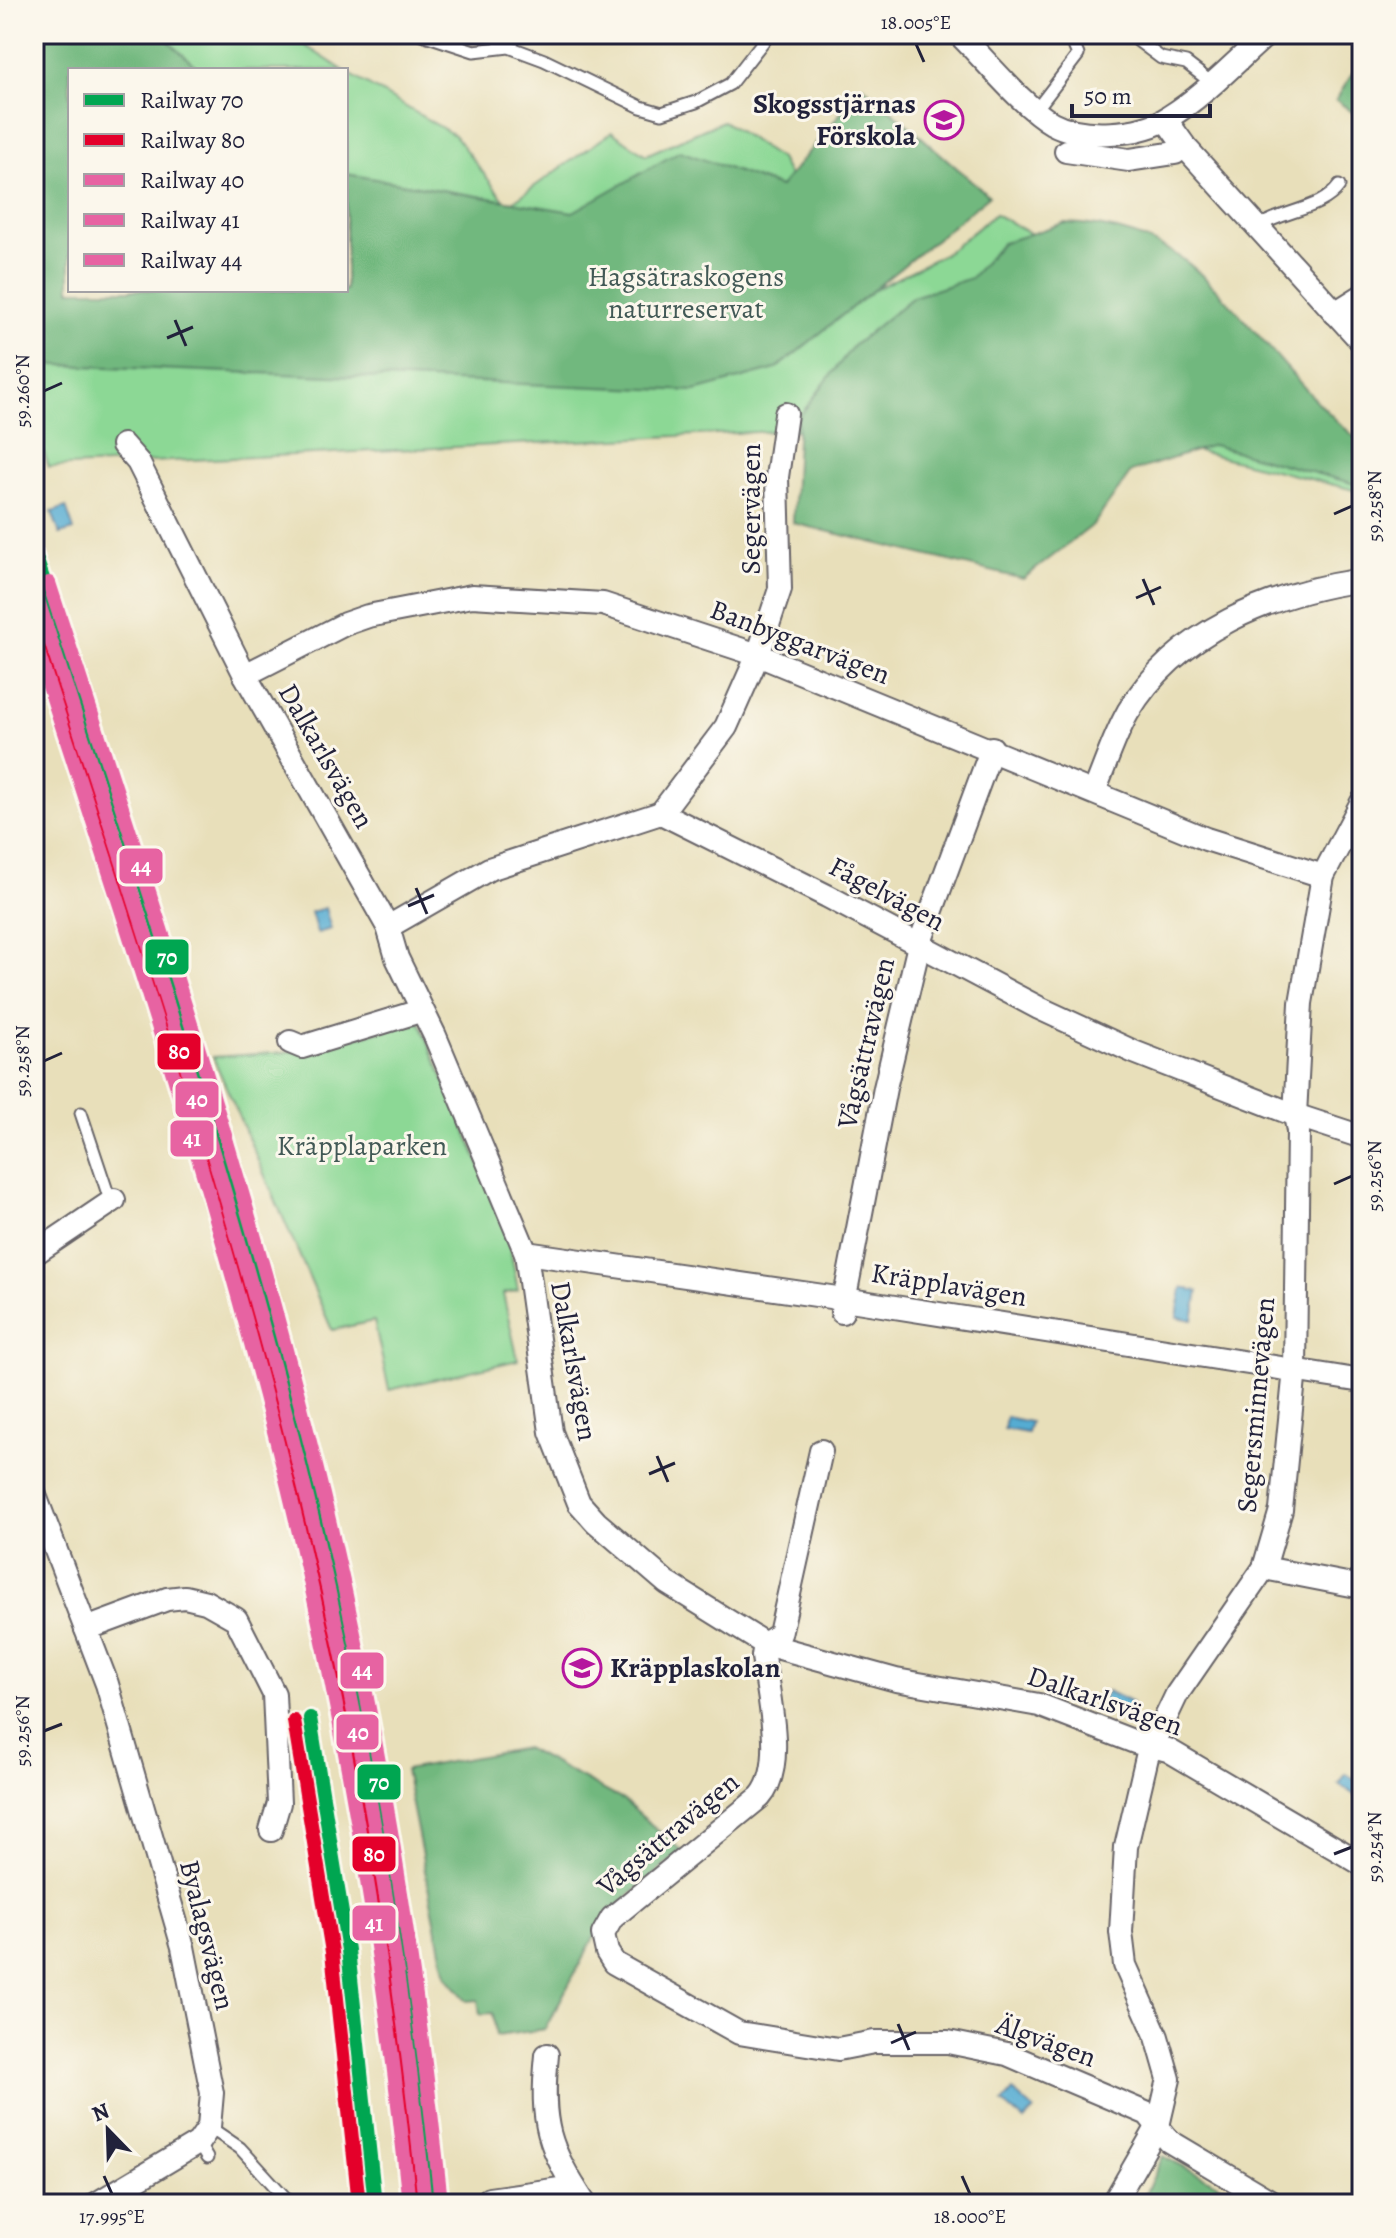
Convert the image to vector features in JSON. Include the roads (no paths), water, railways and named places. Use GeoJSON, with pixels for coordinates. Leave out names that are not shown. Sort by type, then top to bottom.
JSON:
{"type":"FeatureCollection","features":[{"type":"Feature","properties":{"kind":"street"},"geometry":{"type":"LineString","coordinates":[[959,34],[1036,110],[1070,131],[1090,134],[1118,132],[1166,120],[1267,34]]}},
{"type":"Feature","properties":{"kind":"street"},"geometry":{"type":"LineString","coordinates":[[1166,120],[1186,148],[1362,342]]}},
{"type":"Feature","properties":{"kind":"street"},"geometry":{"type":"LineString","coordinates":[[1066,151],[1129,160],[1175,153]]}},
{"type":"Feature","properties":{"kind":"street"},"geometry":{"type":"LineString","coordinates":[[1335,313],[1362,296]]}},
{"type":"Feature","properties":{"kind":"street","name":"Segervägen"},"geometry":{"type":"LineString","coordinates":[[661,813],[726,727],[758,655],[781,581],[777,477],[786,414]]}},
{"type":"Feature","properties":{"kind":"street","name":"Dalkarlsvägen"},"geometry":{"type":"LineString","coordinates":[[123,445],[138,462],[245,675],[388,927],[397,958],[420,1011],[435,1036],[526,1253],[551,1432],[579,1503],[596,1522],[667,1583],[765,1644],[896,1680],[1039,1705],[1135,1742],[1168,1750],[1362,1864]]}},
{"type":"Feature","properties":{"kind":"street"},"geometry":{"type":"LineString","coordinates":[[1094,792],[1127,714],[1170,662],[1244,610],[1296,591],[1362,580]]}},
{"type":"Feature","properties":{"kind":"street","name":"Banbyggarvägen"},"geometry":{"type":"LineString","coordinates":[[245,675],[353,620],[472,596],[603,604],[758,655],[992,748],[1206,839],[1323,876]]}},
{"type":"Feature","properties":{"kind":"street","name":"Vågsättravägen"},"geometry":{"type":"LineString","coordinates":[[843,1306],[885,1088],[919,945],[992,748]]}},
{"type":"Feature","properties":{"kind":"street","name":"Segersminnevägen"},"geometry":{"type":"LineString","coordinates":[[1113,2204],[1158,2126],[1167,2099],[1167,2068],[1125,1965],[1121,1932],[1126,1847],[1151,1745],[1177,1694],[1264,1568],[1281,1510],[1295,1369],[1298,1131],[1295,1115],[1301,1003],[1323,876],[1362,802]]}},
{"type":"Feature","properties":{"kind":"street"},"geometry":{"type":"LineString","coordinates":[[388,927],[489,869],[661,813]]}},
{"type":"Feature","properties":{"kind":"street","name":"Fågelvägen"},"geometry":{"type":"LineString","coordinates":[[661,813],[1039,1008],[1134,1052],[1295,1115],[1362,1137]]}},
{"type":"Feature","properties":{"kind":"street"},"geometry":{"type":"LineString","coordinates":[[290,1042],[302,1047],[420,1011]]}},
{"type":"Feature","properties":{"kind":"street"},"geometry":{"type":"LineString","coordinates":[[34,1254],[114,1200]]}},
{"type":"Feature","properties":{"kind":"street","name":"Kräpplavägen"},"geometry":{"type":"LineString","coordinates":[[526,1253],[843,1306],[1362,1381]]}},
{"type":"Feature","properties":{"kind":"street"},"geometry":{"type":"LineString","coordinates":[[765,1644],[780,1634],[821,1451]]}},
{"type":"Feature","properties":{"kind":"street","name":"Byalagsvägen"},"geometry":{"type":"LineString","coordinates":[[34,1493],[107,1684],[183,1947],[212,2093],[205,2142]]}},
{"type":"Feature","properties":{"kind":"street"},"geometry":{"type":"LineString","coordinates":[[1264,1568],[1362,1587]]}},
{"type":"Feature","properties":{"kind":"street"},"geometry":{"type":"LineString","coordinates":[[86,1629],[167,1599],[185,1597],[206,1602],[236,1619],[274,1694],[279,1803],[271,1830]]}},
{"type":"Feature","properties":{"kind":"street","name":"Vågsättravägen"},"geometry":{"type":"LineString","coordinates":[[603,1941],[605,1926],[612,1918],[760,1797],[772,1782],[774,1772],[763,1656],[765,1644]]}},
{"type":"Feature","properties":{"kind":"street","name":"Älgvägen"},"geometry":{"type":"LineString","coordinates":[[603,1941],[614,1963],[739,2033],[838,2049],[874,2042],[948,2042],[1007,2054],[1148,2114],[1169,2141],[1275,2204]]}},
{"type":"Feature","properties":{"kind":"street"},"geometry":{"type":"LineString","coordinates":[[484,2204],[489,2199],[580,2195],[551,2144],[545,2122],[542,2099],[547,2055]]}},
{"type":"Feature","properties":{"kind":"street"},"geometry":{"type":"LineString","coordinates":[[96,2204],[205,2142]]}},
{"type":"Feature","properties":{"kind":"lane"},"geometry":{"type":"LineString","coordinates":[[422,34],[474,51],[509,47],[544,60],[641,107],[662,113],[696,102],[730,84],[769,34]]}},
{"type":"Feature","properties":{"kind":"lane"},"geometry":{"type":"LineString","coordinates":[[1036,110],[1078,55],[1069,34]]}},
{"type":"Feature","properties":{"kind":"lane"},"geometry":{"type":"LineString","coordinates":[[1129,34],[1161,58],[1186,63],[1212,83]]}},
{"type":"Feature","properties":{"kind":"lane"},"geometry":{"type":"LineString","coordinates":[[1258,227],[1274,215],[1330,198],[1339,186]]}},
{"type":"Feature","properties":{"kind":"lane"},"geometry":{"type":"LineString","coordinates":[[81,1113],[109,1197],[114,1200]]}},
{"type":"Feature","properties":{"kind":"lane"},"geometry":{"type":"LineString","coordinates":[[205,2142],[240,2148],[291,2204]]}},
{"type":"Feature","properties":{"kind":"water"},"geometry":{"type":"Polygon","coordinates":[[[66,507],[74,530],[60,534],[52,512],[66,507]]]}},
{"type":"Feature","properties":{"kind":"water"},"geometry":{"type":"Polygon","coordinates":[[[325,908],[331,929],[317,933],[311,912],[325,908]]]}},
{"type":"Feature","properties":{"kind":"water"},"geometry":{"type":"Polygon","coordinates":[[[1182,1288],[1198,1291],[1193,1320],[1177,1317],[1182,1288]]]}},
{"type":"Feature","properties":{"kind":"water"},"geometry":{"type":"Polygon","coordinates":[[[1006,1417],[1030,1422],[1027,1433],[1004,1429],[1006,1417]]]}},
{"type":"Feature","properties":{"kind":"water"},"geometry":{"type":"Polygon","coordinates":[[[1107,1691],[1132,1703],[1127,1714],[1102,1701],[1107,1691]]]}},
{"type":"Feature","properties":{"kind":"water"},"geometry":{"type":"Polygon","coordinates":[[[1346,1774],[1362,1785],[1360,1798],[1339,1785],[1346,1774]]]}},
{"type":"Feature","properties":{"kind":"water"},"geometry":{"type":"Polygon","coordinates":[[[1013,2091],[1034,2110],[1024,2121],[1003,2103],[1013,2091]]]}},
{"type":"Feature","properties":{"kind":"rail line","name":"70"},"geometry":{"type":"LineString","coordinates":[[34,552],[176,985],[220,1131],[300,1425],[367,1721],[389,1841],[408,1962],[438,2204]]}},
{"type":"Feature","properties":{"kind":"rail line","name":"44"},"geometry":{"type":"LineString","coordinates":[[49,583],[163,933],[235,1168],[301,1405],[330,1524],[366,1692],[396,1861],[421,2031],[441,2202]]}},
{"type":"Feature","properties":{"kind":"rail line","name":"40"},"geometry":{"type":"LineString","coordinates":[[34,588],[219,1172],[285,1408],[314,1527],[350,1695],[381,1864],[425,2204]]}},
{"type":"Feature","properties":{"kind":"rail line","name":"80"},"geometry":{"type":"LineString","coordinates":[[34,601],[170,1019],[252,1301],[289,1443],[363,1787],[392,1965],[422,2204]]}},
{"type":"Feature","properties":{"kind":"rail line","name":"41"},"geometry":{"type":"LineString","coordinates":[[34,640],[209,1195],[299,1533],[335,1699],[365,1867],[409,2204]]}},
{"type":"Feature","properties":{"kind":"rail line","name":"70"},"geometry":{"type":"LineString","coordinates":[[310,1718],[348,1950],[375,2204]]}},
{"type":"Feature","properties":{"kind":"rail line","name":"80"},"geometry":{"type":"LineString","coordinates":[[294,1721],[332,1952],[359,2204]]}},
{"type":"Feature","properties":{"kind":"place","name":"Skogsstjärnas Förskola"},"geometry":{"type":"Point","coordinates":[944,120]}},
{"type":"Feature","properties":{"kind":"place","name":"Kräpplaskolan"},"geometry":{"type":"Point","coordinates":[582,1668]}},
{"type":"Feature","properties":{"kind":"park label","name":"Hagsätraskogens naturreservat"},"geometry":{"type":"Point","coordinates":[686,293]}},
{"type":"Feature","properties":{"kind":"park label","name":"Kräpplaparken"},"geometry":{"type":"Point","coordinates":[362,1146]}}]}
